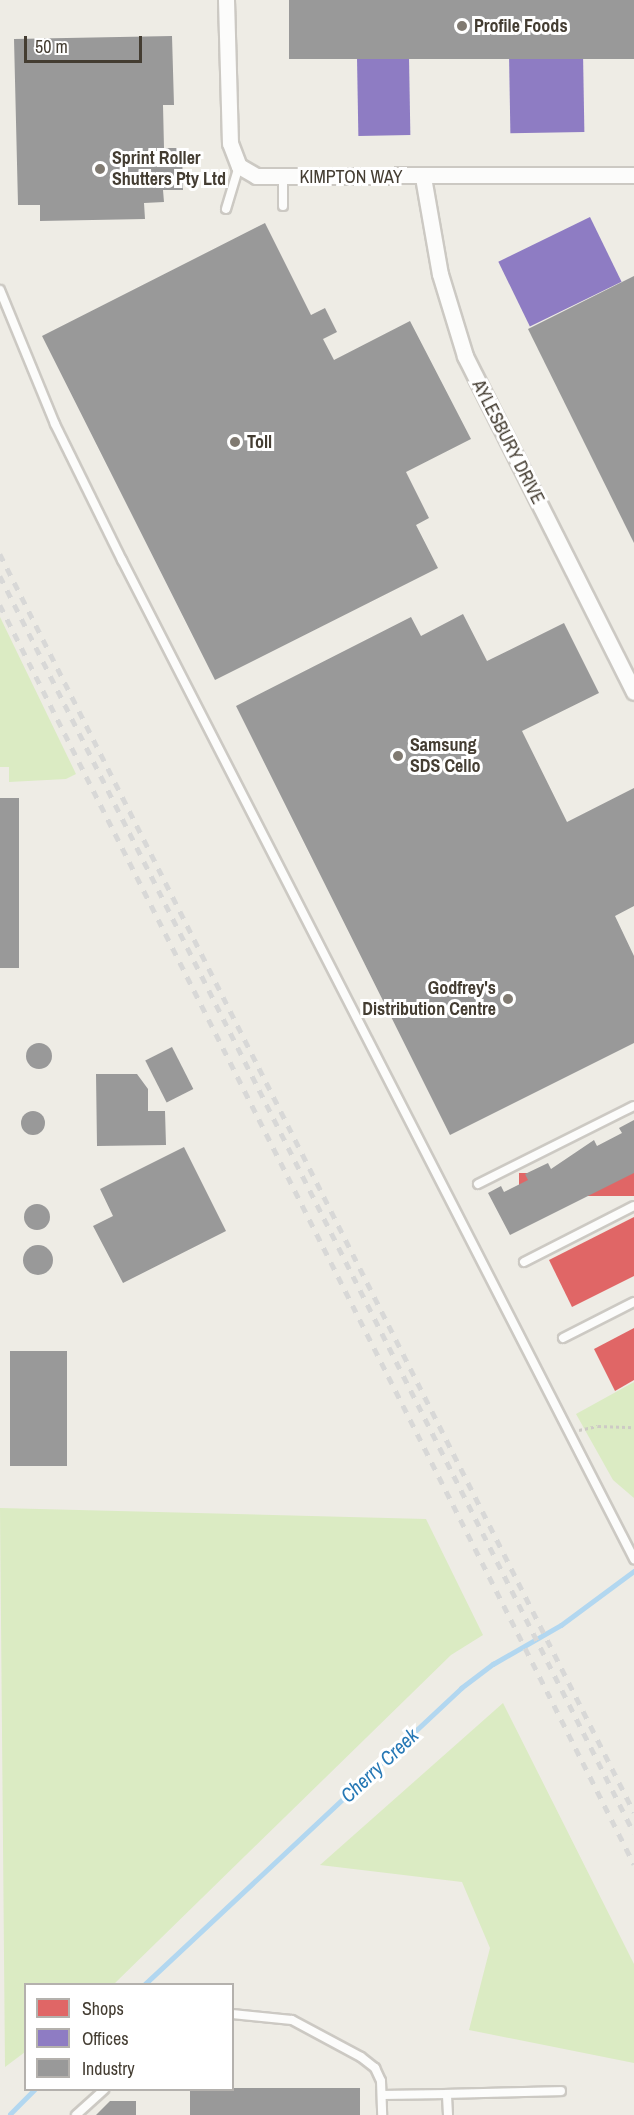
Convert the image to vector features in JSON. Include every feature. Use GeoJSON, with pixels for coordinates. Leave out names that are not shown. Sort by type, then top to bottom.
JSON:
{"type":"FeatureCollection","features":[{"type":"Feature","properties":{"kind":"street"},"geometry":{"type":"LineString","coordinates":[[226,0],[228,127],[239,166]]}},
{"type":"Feature","properties":{"kind":"street","name":"KIMPTON WAY"},"geometry":{"type":"LineString","coordinates":[[239,166],[256,176],[283,178],[634,175]]}},
{"type":"Feature","properties":{"kind":"street","name":"AYLESBURY DRIVE"},"geometry":{"type":"LineString","coordinates":[[423,177],[440,274],[465,356],[634,692]]}},
{"type":"Feature","properties":{"kind":"lane"},"geometry":{"type":"LineString","coordinates":[[226,209],[239,166]]}},
{"type":"Feature","properties":{"kind":"lane"},"geometry":{"type":"LineString","coordinates":[[283,178],[283,206]]}},
{"type":"Feature","properties":{"kind":"lane"},"geometry":{"type":"LineString","coordinates":[[0,290],[55,424],[117,549],[634,1559]]}},
{"type":"Feature","properties":{"kind":"lane"},"geometry":{"type":"LineString","coordinates":[[478,1184],[634,1106]]}},
{"type":"Feature","properties":{"kind":"lane"},"geometry":{"type":"LineString","coordinates":[[524,1262],[634,1206]]}},
{"type":"Feature","properties":{"kind":"lane"},"geometry":{"type":"LineString","coordinates":[[563,1338],[634,1302]]}},
{"type":"Feature","properties":{"kind":"lane"},"geometry":{"type":"LineString","coordinates":[[234,2014],[292,2020],[375,2068],[381,2081],[382,2115]]}},
{"type":"Feature","properties":{"kind":"lane"},"geometry":{"type":"LineString","coordinates":[[76,2115],[103,2091]]}},
{"type":"Feature","properties":{"kind":"lane"},"geometry":{"type":"LineString","coordinates":[[382,2095],[561,2091]]}},
{"type":"Feature","properties":{"kind":"lane"},"geometry":{"type":"LineString","coordinates":[[447,2094],[448,2115]]}},
{"type":"Feature","properties":{"kind":"path"},"geometry":{"type":"LineString","coordinates":[[569,1432],[598,1426],[634,1427]]}},
{"type":"Feature","properties":{"kind":"green space"},"geometry":{"type":"Polygon","coordinates":[[[0,617],[76,774],[66,779],[9,782],[9,767],[0,767],[0,617]]]}},
{"type":"Feature","properties":{"kind":"green space"},"geometry":{"type":"Polygon","coordinates":[[[634,1382],[634,1498],[613,1480],[576,1414],[634,1382]]]}},
{"type":"Feature","properties":{"kind":"green space"},"geometry":{"type":"Polygon","coordinates":[[[0,1508],[426,1519],[483,1635],[451,1655],[115,1983],[24,1983],[24,2053],[5,2067],[0,1508]]]}},
{"type":"Feature","properties":{"kind":"green space"},"geometry":{"type":"Polygon","coordinates":[[[503,1703],[634,1964],[634,2063],[469,2030],[490,1948],[462,1882],[320,1865],[503,1703]]]}},
{"type":"Feature","properties":{"kind":"building: Shops"},"geometry":{"type":"Polygon","coordinates":[[[519,1173],[634,1173],[634,1196],[519,1196],[519,1173]]]}},
{"type":"Feature","properties":{"kind":"building: Shops"},"geometry":{"type":"Polygon","coordinates":[[[634,1217],[634,1276],[572,1307],[549,1260],[634,1217]]]}},
{"type":"Feature","properties":{"kind":"building: Shops"},"geometry":{"type":"Polygon","coordinates":[[[634,1328],[634,1380],[615,1391],[594,1349],[634,1328]]]}},
{"type":"Feature","properties":{"kind":"building: Offices","name":"Profile Foods"},"geometry":{"type":"Polygon","coordinates":[[[583,53],[584,132],[510,133],[509,54],[583,53]]]}},
{"type":"Feature","properties":{"kind":"building: Offices"},"geometry":{"type":"Polygon","coordinates":[[[409,57],[410,135],[358,136],[357,58],[409,57]]]}},
{"type":"Feature","properties":{"kind":"building: Offices"},"geometry":{"type":"Polygon","coordinates":[[[590,217],[622,282],[530,326],[498,262],[590,217]]]}},
{"type":"Feature","properties":{"kind":"building: Industry","name":"Profile Foods"},"geometry":{"type":"Polygon","coordinates":[[[289,0],[634,0],[634,59],[289,59],[289,0]]]}},
{"type":"Feature","properties":{"kind":"building: Industry"},"geometry":{"type":"Polygon","coordinates":[[[172,36],[174,105],[163,105],[164,148],[182,148],[183,190],[163,190],[164,202],[144,203],[145,219],[40,221],[40,205],[18,205],[14,39],[172,36]]]}},
{"type":"Feature","properties":{"kind":"building: Industry","name":"Toll"},"geometry":{"type":"Polygon","coordinates":[[[265,223],[311,315],[325,308],[337,332],[323,339],[334,360],[410,321],[471,439],[406,472],[429,518],[416,525],[438,568],[215,680],[42,336],[265,223]]]}},
{"type":"Feature","properties":{"kind":"building: Industry"},"geometry":{"type":"Polygon","coordinates":[[[634,276],[634,543],[528,329],[634,276]]]}},
{"type":"Feature","properties":{"kind":"building: Industry"},"geometry":{"type":"Polygon","coordinates":[[[463,614],[487,661],[564,623],[599,693],[522,731],[567,822],[634,788],[634,906],[615,916],[634,956],[634,1043],[450,1135],[236,706],[411,617],[421,636],[463,614]]]}},
{"type":"Feature","properties":{"kind":"building: Industry"},"geometry":{"type":"Polygon","coordinates":[[[0,798],[19,798],[19,968],[0,968],[0,798]]]}},
{"type":"Feature","properties":{"kind":"building: Industry"},"geometry":{"type":"Polygon","coordinates":[[[39,1043],[48,1047],[52,1056],[48,1065],[39,1069],[30,1065],[26,1056],[30,1047],[39,1043]]]}},
{"type":"Feature","properties":{"kind":"building: Industry"},"geometry":{"type":"Polygon","coordinates":[[[172,1047],[193,1089],[167,1102],[145,1061],[172,1047]]]}},
{"type":"Feature","properties":{"kind":"building: Industry"},"geometry":{"type":"Polygon","coordinates":[[[96,1074],[137,1074],[148,1089],[148,1111],[165,1111],[166,1145],[97,1146],[96,1074]]]}},
{"type":"Feature","properties":{"kind":"building: Industry"},"geometry":{"type":"Polygon","coordinates":[[[33,1111],[38,1112],[44,1118],[44,1128],[38,1134],[33,1135],[28,1134],[22,1128],[21,1123],[22,1118],[28,1112],[33,1111]]]}},
{"type":"Feature","properties":{"kind":"building: Industry"},"geometry":{"type":"Polygon","coordinates":[[[634,1120],[634,1173],[510,1235],[488,1193],[501,1186],[504,1192],[528,1180],[525,1174],[548,1163],[551,1169],[594,1140],[597,1146],[622,1133],[619,1128],[634,1120]]]}},
{"type":"Feature","properties":{"kind":"building: Industry"},"geometry":{"type":"Polygon","coordinates":[[[184,1147],[226,1231],[123,1283],[93,1226],[113,1216],[100,1189],[184,1147]]]}},
{"type":"Feature","properties":{"kind":"building: Industry"},"geometry":{"type":"Polygon","coordinates":[[[37,1204],[46,1208],[50,1217],[46,1226],[37,1230],[28,1226],[24,1217],[28,1208],[37,1204]]]}},
{"type":"Feature","properties":{"kind":"building: Industry"},"geometry":{"type":"Polygon","coordinates":[[[38,1245],[49,1249],[53,1260],[49,1271],[38,1275],[27,1271],[23,1260],[27,1249],[38,1245]]]}},
{"type":"Feature","properties":{"kind":"building: Industry"},"geometry":{"type":"Polygon","coordinates":[[[10,1351],[67,1351],[67,1466],[10,1466],[10,1351]]]}},
{"type":"Feature","properties":{"kind":"building: Industry"},"geometry":{"type":"Polygon","coordinates":[[[234,2088],[360,2088],[360,2115],[190,2115],[190,2091],[234,2091],[234,2088]]]}},
{"type":"Feature","properties":{"kind":"building: Industry"},"geometry":{"type":"Polygon","coordinates":[[[110,2101],[136,2101],[136,2115],[96,2115],[110,2101]]]}},
{"type":"Feature","properties":{"kind":"waterway","name":"Cherry Creek"},"geometry":{"type":"LineString","coordinates":[[146,1983],[461,1688],[493,1664],[561,1625],[634,1571]]}},
{"type":"Feature","properties":{"kind":"waterway","name":"Cherry Creek"},"geometry":{"type":"LineString","coordinates":[[10,2114],[33,2091]]}},
{"type":"Feature","properties":{"kind":"railway"},"geometry":{"type":"LineString","coordinates":[[0,554],[634,1812]]}},
{"type":"Feature","properties":{"kind":"railway"},"geometry":{"type":"LineString","coordinates":[[0,576],[634,1833]]}},
{"type":"Feature","properties":{"kind":"railway"},"geometry":{"type":"LineString","coordinates":[[0,605],[634,1864]]}},
{"type":"Feature","properties":{"kind":"place","name":"Profile Foods"},"geometry":{"type":"Point","coordinates":[462,26]}},
{"type":"Feature","properties":{"kind":"place","name":"Sprint Roller Shutters Pty Ltd"},"geometry":{"type":"Point","coordinates":[100,169]}},
{"type":"Feature","properties":{"kind":"place","name":"Toll"},"geometry":{"type":"Point","coordinates":[235,442]}},
{"type":"Feature","properties":{"kind":"place","name":"Samsung SDS Cello"},"geometry":{"type":"Point","coordinates":[398,756]}},
{"type":"Feature","properties":{"kind":"place","name":"Godfrey's Distribution Centre"},"geometry":{"type":"Point","coordinates":[508,999]}}]}
